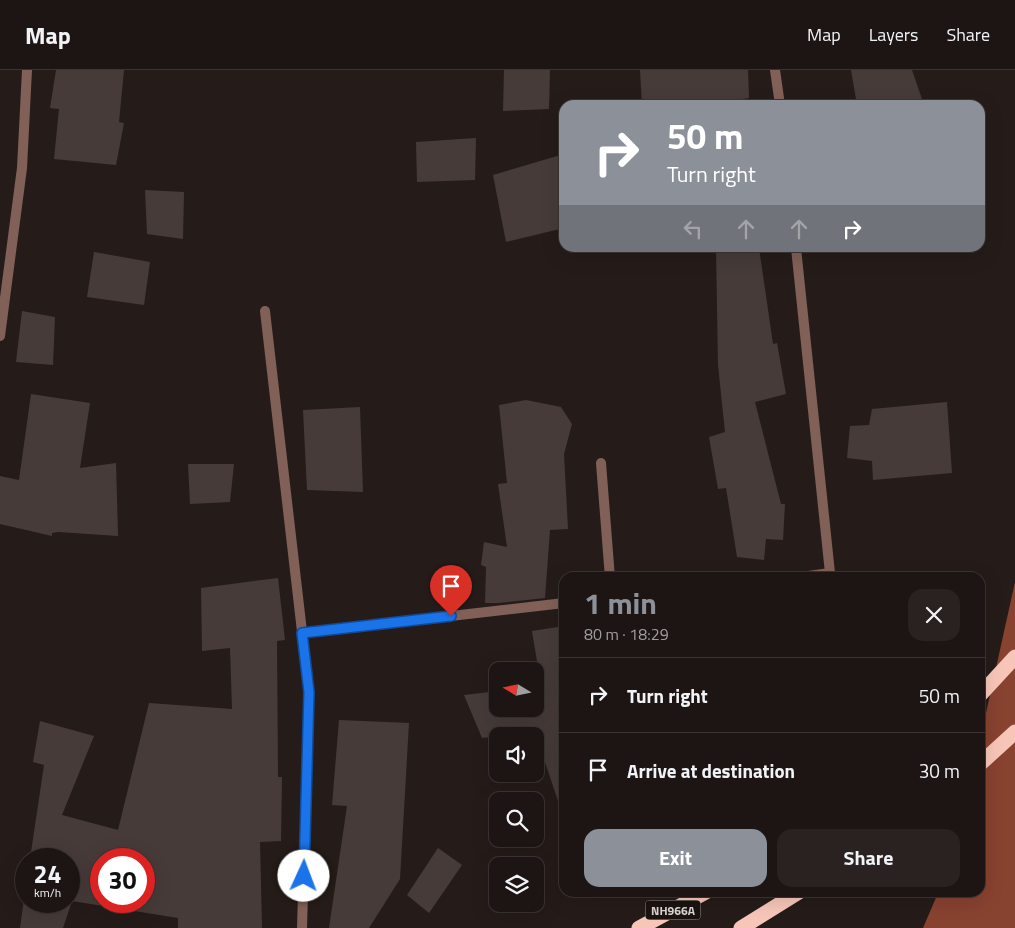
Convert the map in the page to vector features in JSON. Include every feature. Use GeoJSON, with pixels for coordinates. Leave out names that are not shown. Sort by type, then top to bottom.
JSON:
{"type":"FeatureCollection","features":[{"type":"Feature","properties":{"kind":"highway"},"geometry":{"type":"LineString","coordinates":[[985,690],[1015,657]]}},
{"type":"Feature","properties":{"kind":"highway"},"geometry":{"type":"LineString","coordinates":[[985,759],[1015,732]]}},
{"type":"Feature","properties":{"kind":"highway","name":"NH966A"},"geometry":{"type":"LineString","coordinates":[[639,928],[697,897]]}},
{"type":"Feature","properties":{"kind":"highway"},"geometry":{"type":"LineString","coordinates":[[741,928],[791,897]]}},
{"type":"Feature","properties":{"kind":"street"},"geometry":{"type":"LineString","coordinates":[[0,336],[22,168],[27,70]]}},
{"type":"Feature","properties":{"kind":"street"},"geometry":{"type":"LineString","coordinates":[[774,70],[779,100]]}},
{"type":"Feature","properties":{"kind":"street"},"geometry":{"type":"LineString","coordinates":[[796,252],[830,572]]}},
{"type":"Feature","properties":{"kind":"street"},"geometry":{"type":"LineString","coordinates":[[265,311],[309,692],[302,928]]}},
{"type":"Feature","properties":{"kind":"street"},"geometry":{"type":"LineString","coordinates":[[601,463],[610,572]]}},
{"type":"Feature","properties":{"kind":"street"},"geometry":{"type":"LineString","coordinates":[[302,633],[559,604]]}},
{"type":"Feature","properties":{"kind":"shaded area"},"geometry":{"type":"Polygon","coordinates":[[[1015,582],[1015,928],[923,928],[936,897],[985,897],[985,717],[1015,582]]]}},
{"type":"Feature","properties":{"kind":"building"},"geometry":{"type":"Polygon","coordinates":[[[56,70],[124,70],[119,122],[124,123],[116,165],[54,159],[59,109],[50,108],[56,70]]]}},
{"type":"Feature","properties":{"kind":"building"},"geometry":{"type":"Polygon","coordinates":[[[504,70],[550,70],[549,109],[503,111],[504,70]]]}},
{"type":"Feature","properties":{"kind":"building"},"geometry":{"type":"Polygon","coordinates":[[[640,70],[748,70],[749,98],[737,100],[642,100],[640,70]]]}},
{"type":"Feature","properties":{"kind":"building"},"geometry":{"type":"Polygon","coordinates":[[[851,70],[912,70],[922,100],[856,100],[851,70]]]}},
{"type":"Feature","properties":{"kind":"building"},"geometry":{"type":"Polygon","coordinates":[[[476,138],[475,180],[417,182],[416,142],[476,138]]]}},
{"type":"Feature","properties":{"kind":"building"},"geometry":{"type":"Polygon","coordinates":[[[559,155],[559,229],[506,242],[493,175],[559,155]]]}},
{"type":"Feature","properties":{"kind":"building"},"geometry":{"type":"Polygon","coordinates":[[[145,190],[184,192],[183,239],[147,234],[145,190]]]}},
{"type":"Feature","properties":{"kind":"building"},"geometry":{"type":"Polygon","coordinates":[[[94,252],[150,262],[144,305],[87,297],[94,252]]]}},
{"type":"Feature","properties":{"kind":"building"},"geometry":{"type":"Polygon","coordinates":[[[716,252],[760,252],[773,344],[777,343],[786,394],[755,402],[781,504],[785,504],[783,540],[766,539],[764,560],[737,557],[726,488],[718,489],[709,437],[725,432],[718,365],[716,252]]]}},
{"type":"Feature","properties":{"kind":"building"},"geometry":{"type":"Polygon","coordinates":[[[22,311],[55,317],[53,365],[16,362],[22,311]]]}},
{"type":"Feature","properties":{"kind":"building"},"geometry":{"type":"Polygon","coordinates":[[[31,394],[90,403],[80,468],[116,463],[118,536],[58,532],[52,533],[52,536],[0,524],[0,476],[19,480],[31,394]]]}},
{"type":"Feature","properties":{"kind":"building"},"geometry":{"type":"Polygon","coordinates":[[[526,400],[561,407],[572,424],[564,454],[568,529],[550,530],[545,598],[485,603],[486,567],[481,565],[484,542],[507,547],[498,484],[507,483],[499,405],[526,400]]]}},
{"type":"Feature","properties":{"kind":"building"},"geometry":{"type":"Polygon","coordinates":[[[947,402],[952,473],[873,480],[872,461],[847,458],[850,426],[869,425],[872,409],[947,402]]]}},
{"type":"Feature","properties":{"kind":"building"},"geometry":{"type":"Polygon","coordinates":[[[360,407],[363,492],[307,490],[303,410],[360,407]]]}},
{"type":"Feature","properties":{"kind":"building"},"geometry":{"type":"Polygon","coordinates":[[[188,464],[234,464],[230,502],[190,504],[188,464]]]}},
{"type":"Feature","properties":{"kind":"building"},"geometry":{"type":"Polygon","coordinates":[[[278,578],[285,640],[277,641],[278,777],[282,777],[281,841],[260,842],[262,928],[178,928],[178,918],[147,913],[155,913],[155,848],[90,848],[90,904],[80,902],[80,848],[32,848],[44,765],[33,762],[40,721],[94,736],[62,815],[118,830],[149,703],[232,709],[230,648],[202,651],[201,588],[278,578]]]}},
{"type":"Feature","properties":{"kind":"building"},"geometry":{"type":"Polygon","coordinates":[[[559,627],[559,804],[544,759],[544,727],[489,727],[489,737],[482,738],[464,695],[489,692],[489,718],[544,718],[544,662],[537,662],[532,631],[559,627]]]}},
{"type":"Feature","properties":{"kind":"building"},"geometry":{"type":"Polygon","coordinates":[[[339,720],[409,723],[400,879],[369,928],[329,928],[347,806],[332,805],[339,720]]]}},
{"type":"Feature","properties":{"kind":"building"},"geometry":{"type":"Polygon","coordinates":[[[438,848],[462,865],[429,913],[407,895],[438,848]]]}},
{"type":"Feature","properties":{"kind":"building"},"geometry":{"type":"Polygon","coordinates":[[[22,913],[68,913],[63,928],[20,928],[22,913]]]}},
{"type":"Feature","properties":{"kind":"route"},"geometry":{"type":"LineString","coordinates":[[304,876],[309,692],[302,633],[451,616]]}}]}
